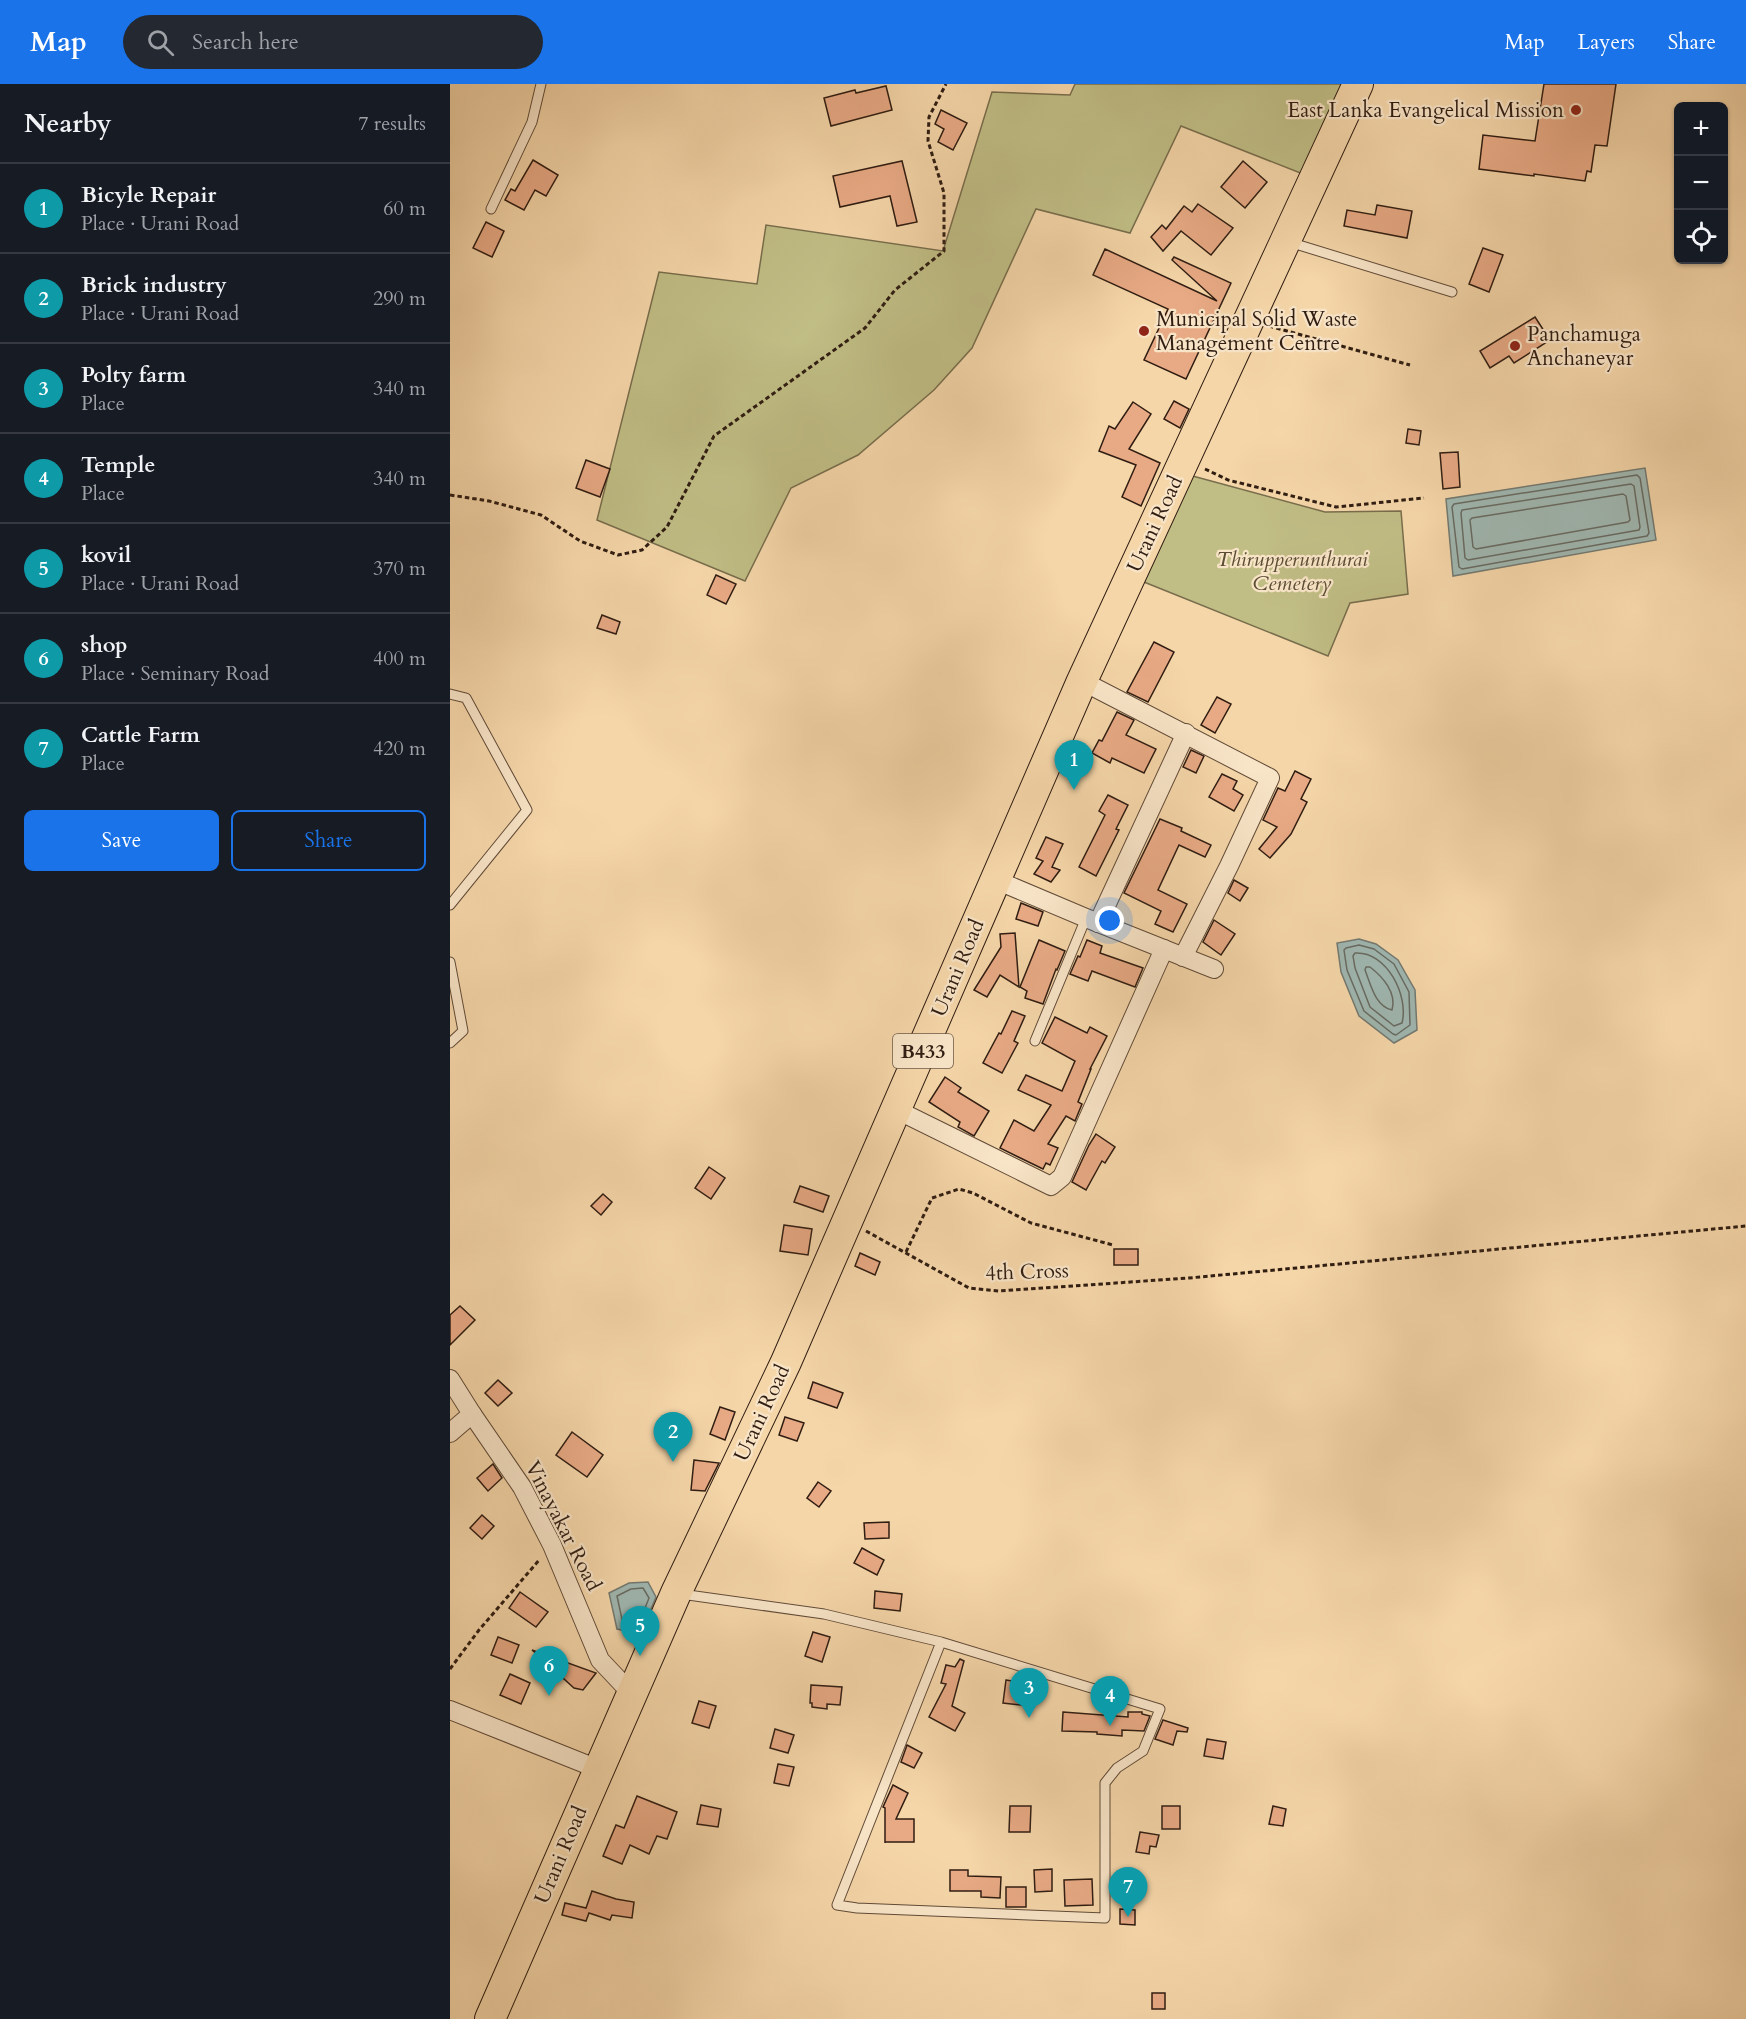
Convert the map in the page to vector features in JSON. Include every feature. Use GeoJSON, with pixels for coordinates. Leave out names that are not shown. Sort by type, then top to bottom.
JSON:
{"type":"FeatureCollection","features":[{"type":"Feature","properties":{"kind":"main road","name":"Urani Road"},"geometry":{"type":"LineString","coordinates":[[490,2019],[676,1593],[786,1362],[1082,681],[1358,84]]}},
{"type":"Feature","properties":{"kind":"street"},"geometry":{"type":"LineString","coordinates":[[1082,681],[1270,778],[1183,957]]}},
{"type":"Feature","properties":{"kind":"street"},"geometry":{"type":"LineString","coordinates":[[1092,921],[1186,733]]}},
{"type":"Feature","properties":{"kind":"street"},"geometry":{"type":"LineString","coordinates":[[996,880],[1214,969]]}},
{"type":"Feature","properties":{"kind":"street"},"geometry":{"type":"LineString","coordinates":[[897,1110],[1051,1186],[1062,1177],[1164,949]]}},
{"type":"Feature","properties":{"kind":"street","name":"Vinayakar Road"},"geometry":{"type":"LineString","coordinates":[[450,1379],[522,1487],[552,1545],[600,1660],[632,1694]]}},
{"type":"Feature","properties":{"kind":"street"},"geometry":{"type":"LineString","coordinates":[[450,1433],[472,1414]]}},
{"type":"Feature","properties":{"kind":"street"},"geometry":{"type":"LineString","coordinates":[[450,1710],[598,1769]]}},
{"type":"Feature","properties":{"kind":"lane"},"geometry":{"type":"LineString","coordinates":[[491,209],[532,122],[541,84]]}},
{"type":"Feature","properties":{"kind":"lane"},"geometry":{"type":"LineString","coordinates":[[1286,242],[1452,292]]}},
{"type":"Feature","properties":{"kind":"lane"},"geometry":{"type":"LineString","coordinates":[[450,694],[466,698],[527,810],[450,905]]}},
{"type":"Feature","properties":{"kind":"lane"},"geometry":{"type":"LineString","coordinates":[[1035,1041],[1092,921]]}},
{"type":"Feature","properties":{"kind":"lane"},"geometry":{"type":"LineString","coordinates":[[450,962],[463,1031],[450,1043]]}},
{"type":"Feature","properties":{"kind":"lane"},"geometry":{"type":"LineString","coordinates":[[676,1593],[824,1614],[941,1642],[1160,1709],[1143,1751],[1117,1768],[1105,1783],[1105,1918],[857,1908],[837,1905],[941,1642]]}},
{"type":"Feature","properties":{"kind":"path"},"geometry":{"type":"LineString","coordinates":[[450,495],[489,501],[541,516],[580,541],[618,555],[642,550],[667,527],[714,436],[865,328],[895,290],[944,251],[944,193],[928,141],[929,117],[946,84]]}},
{"type":"Feature","properties":{"kind":"path"},"geometry":{"type":"LineString","coordinates":[[1250,321],[1410,365]]}},
{"type":"Feature","properties":{"kind":"path"},"geometry":{"type":"LineString","coordinates":[[1185,459],[1228,480],[1336,507],[1424,498]]}},
{"type":"Feature","properties":{"kind":"path"},"geometry":{"type":"LineString","coordinates":[[906,1252],[932,1198],[959,1189],[973,1193],[1031,1223],[1113,1245]]}},
{"type":"Feature","properties":{"kind":"path","name":"4th Cross"},"geometry":{"type":"LineString","coordinates":[[847,1221],[969,1288],[989,1290],[1189,1278],[1746,1226]]}},
{"type":"Feature","properties":{"kind":"path"},"geometry":{"type":"LineString","coordinates":[[450,1669],[479,1630],[552,1545]]}},
{"type":"Feature","properties":{"kind":"green space"},"geometry":{"type":"Polygon","coordinates":[[[1075,84],[1346,84],[1308,176],[1181,126],[1130,233],[1036,209],[972,348],[934,390],[858,455],[791,488],[745,581],[597,520],[659,272],[757,284],[766,225],[943,251],[992,92],[1070,95],[1075,84]]]}},
{"type":"Feature","properties":{"kind":"green space","name":"Thirupperunthurai Cemetery"},"geometry":{"type":"Polygon","coordinates":[[[1189,475],[1325,512],[1401,511],[1408,594],[1350,603],[1328,656],[1139,580],[1189,475]]]}},
{"type":"Feature","properties":{"kind":"water"},"geometry":{"type":"Polygon","coordinates":[[[1645,468],[1656,540],[1453,576],[1446,499],[1645,468]]]}},
{"type":"Feature","properties":{"kind":"water"},"geometry":{"type":"Polygon","coordinates":[[[1359,939],[1376,944],[1398,960],[1415,990],[1417,1030],[1394,1043],[1359,1016],[1341,972],[1337,943],[1359,939]]]}},
{"type":"Feature","properties":{"kind":"water"},"geometry":{"type":"Polygon","coordinates":[[[648,1582],[656,1597],[645,1623],[626,1631],[617,1629],[609,1593],[629,1583],[648,1582]]]}},
{"type":"Feature","properties":{"kind":"building","name":"East Lanka Evangelical Mission"},"geometry":{"type":"Polygon","coordinates":[[[1544,84],[1616,84],[1607,146],[1595,145],[1591,172],[1587,171],[1585,181],[1479,169],[1483,135],[1535,141],[1544,84]]]}},
{"type":"Feature","properties":{"kind":"building"},"geometry":{"type":"Polygon","coordinates":[[[886,86],[892,110],[831,126],[824,98],[855,90],[856,93],[886,86]]]}},
{"type":"Feature","properties":{"kind":"building"},"geometry":{"type":"Polygon","coordinates":[[[941,110],[967,123],[953,150],[938,142],[944,129],[935,124],[941,110]]]}},
{"type":"Feature","properties":{"kind":"building"},"geometry":{"type":"Polygon","coordinates":[[[533,160],[558,175],[546,196],[535,190],[524,210],[505,200],[511,189],[515,191],[533,160]]]}},
{"type":"Feature","properties":{"kind":"building"},"geometry":{"type":"Polygon","coordinates":[[[902,161],[917,222],[897,226],[890,196],[840,207],[833,176],[902,161]]]}},
{"type":"Feature","properties":{"kind":"building"},"geometry":{"type":"Polygon","coordinates":[[[1243,161],[1267,182],[1245,208],[1221,187],[1243,161]]]}},
{"type":"Feature","properties":{"kind":"building"},"geometry":{"type":"Polygon","coordinates":[[[1198,204],[1233,228],[1211,255],[1181,231],[1163,251],[1151,237],[1162,225],[1166,229],[1184,206],[1192,212],[1198,204]]]}},
{"type":"Feature","properties":{"kind":"building"},"geometry":{"type":"Polygon","coordinates":[[[1377,205],[1412,211],[1407,238],[1344,226],[1347,210],[1375,215],[1377,205]]]}},
{"type":"Feature","properties":{"kind":"building"},"geometry":{"type":"Polygon","coordinates":[[[486,222],[504,231],[492,257],[473,248],[486,222]]]}},
{"type":"Feature","properties":{"kind":"building"},"geometry":{"type":"Polygon","coordinates":[[[1483,248],[1503,255],[1489,292],[1469,284],[1483,248]]]}},
{"type":"Feature","properties":{"kind":"building"},"geometry":{"type":"Polygon","coordinates":[[[1105,249],[1217,301],[1172,260],[1174,257],[1231,283],[1186,379],[1144,360],[1168,309],[1093,275],[1105,249]]]}},
{"type":"Feature","properties":{"kind":"building","name":"Panchamuga Anchaneyar"},"geometry":{"type":"Polygon","coordinates":[[[1535,317],[1550,340],[1514,363],[1509,356],[1490,368],[1480,351],[1535,317]]]}},
{"type":"Feature","properties":{"kind":"building"},"geometry":{"type":"Polygon","coordinates":[[[1174,401],[1189,409],[1180,428],[1164,419],[1174,401]]]}},
{"type":"Feature","properties":{"kind":"building"},"geometry":{"type":"Polygon","coordinates":[[[1133,402],[1151,414],[1129,449],[1160,463],[1141,506],[1122,497],[1136,465],[1099,451],[1109,426],[1115,429],[1133,402]]]}},
{"type":"Feature","properties":{"kind":"building"},"geometry":{"type":"Polygon","coordinates":[[[1408,429],[1421,431],[1419,445],[1406,443],[1408,429]]]}},
{"type":"Feature","properties":{"kind":"building"},"geometry":{"type":"Polygon","coordinates":[[[1458,452],[1460,487],[1443,489],[1440,453],[1458,452]]]}},
{"type":"Feature","properties":{"kind":"building"},"geometry":{"type":"Polygon","coordinates":[[[586,460],[610,469],[600,497],[576,488],[586,460]]]}},
{"type":"Feature","properties":{"kind":"building"},"geometry":{"type":"Polygon","coordinates":[[[716,575],[736,584],[726,604],[707,595],[716,575]]]}},
{"type":"Feature","properties":{"kind":"building"},"geometry":{"type":"Polygon","coordinates":[[[602,615],[620,622],[616,634],[597,628],[602,615]]]}},
{"type":"Feature","properties":{"kind":"building"},"geometry":{"type":"Polygon","coordinates":[[[1154,642],[1174,652],[1148,702],[1127,692],[1154,642]]]}},
{"type":"Feature","properties":{"kind":"building"},"geometry":{"type":"Polygon","coordinates":[[[1217,697],[1231,704],[1215,733],[1201,725],[1217,697]]]}},
{"type":"Feature","properties":{"kind":"building"},"geometry":{"type":"Polygon","coordinates":[[[1117,712],[1134,720],[1126,735],[1156,749],[1144,773],[1112,758],[1110,763],[1092,753],[1099,740],[1102,741],[1117,712]]]}},
{"type":"Feature","properties":{"kind":"building"},"geometry":{"type":"Polygon","coordinates":[[[1191,750],[1204,756],[1196,773],[1183,767],[1191,750]]]}},
{"type":"Feature","properties":{"kind":"building"},"geometry":{"type":"Polygon","coordinates":[[[1295,771],[1311,779],[1301,799],[1307,802],[1291,834],[1270,858],[1259,849],[1277,827],[1263,820],[1278,788],[1285,791],[1295,771]]]}},
{"type":"Feature","properties":{"kind":"building"},"geometry":{"type":"Polygon","coordinates":[[[1222,774],[1237,781],[1233,789],[1243,795],[1234,811],[1209,797],[1222,774]]]}},
{"type":"Feature","properties":{"kind":"building"},"geometry":{"type":"Polygon","coordinates":[[[1108,795],[1128,805],[1116,829],[1119,830],[1096,876],[1079,867],[1105,815],[1099,811],[1108,795]]]}},
{"type":"Feature","properties":{"kind":"building"},"geometry":{"type":"Polygon","coordinates":[[[1160,819],[1182,828],[1181,831],[1211,845],[1205,857],[1179,845],[1158,890],[1187,904],[1173,932],[1155,924],[1161,911],[1124,893],[1160,819]]]}},
{"type":"Feature","properties":{"kind":"building"},"geometry":{"type":"Polygon","coordinates":[[[1046,837],[1063,844],[1052,867],[1060,870],[1051,882],[1034,874],[1043,861],[1036,858],[1046,837]]]}},
{"type":"Feature","properties":{"kind":"building"},"geometry":{"type":"Polygon","coordinates":[[[1234,880],[1248,888],[1240,901],[1228,893],[1234,880]]]}},
{"type":"Feature","properties":{"kind":"building"},"geometry":{"type":"Polygon","coordinates":[[[1021,903],[1043,912],[1038,926],[1016,919],[1021,903]]]}},
{"type":"Feature","properties":{"kind":"building"},"geometry":{"type":"Polygon","coordinates":[[[1214,920],[1235,934],[1221,955],[1203,942],[1214,920]]]}},
{"type":"Feature","properties":{"kind":"building"},"geometry":{"type":"Polygon","coordinates":[[[1015,933],[1019,987],[1000,975],[987,997],[974,990],[1001,947],[1000,934],[1015,933]]]}},
{"type":"Feature","properties":{"kind":"building"},"geometry":{"type":"Polygon","coordinates":[[[1039,940],[1065,951],[1043,1004],[1025,998],[1027,991],[1020,987],[1039,940]]]}},
{"type":"Feature","properties":{"kind":"building"},"geometry":{"type":"Polygon","coordinates":[[[1087,940],[1102,946],[1100,953],[1143,968],[1135,987],[1092,971],[1088,981],[1070,974],[1087,940]]]}},
{"type":"Feature","properties":{"kind":"building"},"geometry":{"type":"Polygon","coordinates":[[[1012,1011],[1025,1016],[1014,1041],[1018,1043],[1002,1073],[983,1063],[1012,1011]]]}},
{"type":"Feature","properties":{"kind":"building"},"geometry":{"type":"Polygon","coordinates":[[[1055,1017],[1087,1033],[1090,1027],[1107,1036],[1090,1069],[1078,1102],[1082,1104],[1075,1121],[1066,1116],[1048,1144],[1058,1148],[1050,1165],[1046,1163],[1043,1169],[1000,1148],[1014,1120],[1034,1131],[1051,1105],[1018,1090],[1026,1075],[1062,1091],[1075,1061],[1042,1043],[1055,1017]]]}},
{"type":"Feature","properties":{"kind":"building"},"geometry":{"type":"Polygon","coordinates":[[[945,1077],[961,1088],[958,1092],[989,1111],[974,1136],[958,1127],[960,1122],[929,1102],[945,1077]]]}},
{"type":"Feature","properties":{"kind":"building"},"geometry":{"type":"Polygon","coordinates":[[[1096,1134],[1115,1147],[1105,1163],[1102,1161],[1086,1190],[1072,1182],[1096,1134]]]}},
{"type":"Feature","properties":{"kind":"building"},"geometry":{"type":"Polygon","coordinates":[[[709,1167],[725,1178],[711,1199],[695,1188],[709,1167]]]}},
{"type":"Feature","properties":{"kind":"building"},"geometry":{"type":"Polygon","coordinates":[[[800,1186],[829,1196],[823,1212],[794,1202],[800,1186]]]}},
{"type":"Feature","properties":{"kind":"building"},"geometry":{"type":"Polygon","coordinates":[[[603,1194],[612,1202],[601,1215],[591,1206],[603,1194]]]}},
{"type":"Feature","properties":{"kind":"building"},"geometry":{"type":"Polygon","coordinates":[[[784,1225],[812,1229],[808,1255],[780,1251],[784,1225]]]}},
{"type":"Feature","properties":{"kind":"building"},"geometry":{"type":"Polygon","coordinates":[[[1114,1249],[1138,1249],[1138,1265],[1114,1265],[1114,1249]]]}},
{"type":"Feature","properties":{"kind":"building"},"geometry":{"type":"Polygon","coordinates":[[[860,1253],[880,1262],[875,1275],[855,1266],[860,1253]]]}},
{"type":"Feature","properties":{"kind":"building"},"geometry":{"type":"Polygon","coordinates":[[[460,1306],[475,1320],[450,1345],[450,1315],[460,1306]]]}},
{"type":"Feature","properties":{"kind":"building"},"geometry":{"type":"Polygon","coordinates":[[[498,1380],[512,1393],[498,1406],[485,1393],[498,1380]]]}},
{"type":"Feature","properties":{"kind":"building"},"geometry":{"type":"Polygon","coordinates":[[[813,1382],[843,1393],[837,1408],[808,1398],[813,1382]]]}},
{"type":"Feature","properties":{"kind":"building"},"geometry":{"type":"Polygon","coordinates":[[[720,1407],[735,1412],[725,1440],[710,1434],[720,1407]]]}},
{"type":"Feature","properties":{"kind":"building"},"geometry":{"type":"Polygon","coordinates":[[[785,1417],[804,1423],[797,1441],[779,1435],[785,1417]]]}},
{"type":"Feature","properties":{"kind":"building"},"geometry":{"type":"Polygon","coordinates":[[[572,1432],[603,1455],[587,1477],[556,1455],[572,1432]]]}},
{"type":"Feature","properties":{"kind":"building"},"geometry":{"type":"Polygon","coordinates":[[[694,1460],[719,1463],[705,1491],[691,1490],[694,1460]]]}},
{"type":"Feature","properties":{"kind":"building"},"geometry":{"type":"Polygon","coordinates":[[[493,1464],[502,1478],[488,1491],[477,1478],[493,1464]]]}},
{"type":"Feature","properties":{"kind":"building"},"geometry":{"type":"Polygon","coordinates":[[[818,1482],[831,1491],[819,1507],[807,1498],[818,1482]]]}},
{"type":"Feature","properties":{"kind":"building"},"geometry":{"type":"Polygon","coordinates":[[[482,1515],[494,1526],[482,1539],[470,1528],[482,1515]]]}},
{"type":"Feature","properties":{"kind":"building"},"geometry":{"type":"Polygon","coordinates":[[[889,1522],[889,1538],[865,1539],[864,1523],[889,1522]]]}},
{"type":"Feature","properties":{"kind":"building"},"geometry":{"type":"Polygon","coordinates":[[[862,1548],[884,1560],[877,1575],[854,1563],[862,1548]]]}},
{"type":"Feature","properties":{"kind":"building"},"geometry":{"type":"Polygon","coordinates":[[[875,1591],[902,1594],[900,1611],[874,1608],[875,1591]]]}},
{"type":"Feature","properties":{"kind":"building"},"geometry":{"type":"Polygon","coordinates":[[[520,1592],[548,1612],[536,1627],[509,1608],[520,1592]]]}},
{"type":"Feature","properties":{"kind":"building"},"geometry":{"type":"Polygon","coordinates":[[[813,1632],[830,1637],[822,1662],[805,1656],[813,1632]]]}},
{"type":"Feature","properties":{"kind":"building"},"geometry":{"type":"Polygon","coordinates":[[[498,1637],[519,1645],[512,1663],[491,1655],[498,1637]]]}},
{"type":"Feature","properties":{"kind":"building"},"geometry":{"type":"Polygon","coordinates":[[[532,1650],[596,1673],[583,1690],[574,1688],[532,1650]]]}},
{"type":"Feature","properties":{"kind":"building"},"geometry":{"type":"Polygon","coordinates":[[[960,1659],[964,1661],[952,1706],[965,1713],[955,1731],[929,1717],[946,1684],[941,1683],[946,1665],[955,1667],[960,1659]]]}},
{"type":"Feature","properties":{"kind":"building"},"geometry":{"type":"Polygon","coordinates":[[[510,1674],[530,1683],[521,1704],[500,1695],[510,1674]]]}},
{"type":"Feature","properties":{"kind":"building"},"geometry":{"type":"Polygon","coordinates":[[[1006,1680],[1025,1683],[1021,1705],[1003,1703],[1006,1680]]]}},
{"type":"Feature","properties":{"kind":"building"},"geometry":{"type":"Polygon","coordinates":[[[811,1685],[842,1687],[840,1705],[827,1704],[827,1709],[812,1707],[810,1703],[811,1685]]]}},
{"type":"Feature","properties":{"kind":"building"},"geometry":{"type":"Polygon","coordinates":[[[699,1701],[716,1706],[709,1728],[692,1723],[699,1701]]]}},
{"type":"Feature","properties":{"kind":"building"},"geometry":{"type":"Polygon","coordinates":[[[1063,1712],[1128,1717],[1128,1712],[1142,1712],[1150,1716],[1144,1731],[1122,1730],[1122,1736],[1097,1734],[1097,1732],[1062,1731],[1063,1712]]]}},
{"type":"Feature","properties":{"kind":"building"},"geometry":{"type":"Polygon","coordinates":[[[1163,1720],[1188,1728],[1187,1732],[1177,1731],[1173,1745],[1155,1739],[1163,1720]]]}},
{"type":"Feature","properties":{"kind":"building"},"geometry":{"type":"Polygon","coordinates":[[[775,1729],[794,1735],[788,1753],[770,1748],[775,1729]]]}},
{"type":"Feature","properties":{"kind":"building"},"geometry":{"type":"Polygon","coordinates":[[[1207,1739],[1226,1742],[1223,1759],[1204,1756],[1207,1739]]]}},
{"type":"Feature","properties":{"kind":"building"},"geometry":{"type":"Polygon","coordinates":[[[907,1745],[922,1753],[914,1768],[901,1762],[907,1745]]]}},
{"type":"Feature","properties":{"kind":"building"},"geometry":{"type":"Polygon","coordinates":[[[778,1764],[794,1767],[789,1786],[774,1783],[778,1764]]]}},
{"type":"Feature","properties":{"kind":"building"},"geometry":{"type":"Polygon","coordinates":[[[893,1785],[908,1793],[896,1819],[914,1819],[914,1842],[885,1842],[885,1808],[883,1807],[893,1785]]]}},
{"type":"Feature","properties":{"kind":"building"},"geometry":{"type":"Polygon","coordinates":[[[637,1796],[677,1812],[667,1839],[657,1836],[649,1854],[630,1845],[622,1864],[603,1856],[616,1825],[624,1828],[637,1796]]]}},
{"type":"Feature","properties":{"kind":"building"},"geometry":{"type":"Polygon","coordinates":[[[701,1805],[721,1809],[718,1827],[697,1824],[701,1805]]]}},
{"type":"Feature","properties":{"kind":"building"},"geometry":{"type":"Polygon","coordinates":[[[1010,1806],[1031,1806],[1030,1832],[1009,1832],[1010,1806]]]}},
{"type":"Feature","properties":{"kind":"building"},"geometry":{"type":"Polygon","coordinates":[[[1162,1806],[1180,1806],[1180,1829],[1162,1829],[1162,1806]]]}},
{"type":"Feature","properties":{"kind":"building"},"geometry":{"type":"Polygon","coordinates":[[[1273,1806],[1286,1809],[1283,1826],[1269,1824],[1273,1806]]]}},
{"type":"Feature","properties":{"kind":"building"},"geometry":{"type":"Polygon","coordinates":[[[1140,1832],[1159,1835],[1156,1847],[1150,1846],[1149,1854],[1136,1852],[1140,1832]]]}},
{"type":"Feature","properties":{"kind":"building"},"geometry":{"type":"Polygon","coordinates":[[[1052,1869],[1052,1891],[1035,1892],[1034,1870],[1052,1869]]]}},
{"type":"Feature","properties":{"kind":"building"},"geometry":{"type":"Polygon","coordinates":[[[950,1870],[968,1870],[968,1876],[1001,1877],[1000,1898],[981,1897],[981,1891],[950,1891],[950,1870]]]}},
{"type":"Feature","properties":{"kind":"building"},"geometry":{"type":"Polygon","coordinates":[[[1092,1879],[1093,1905],[1065,1906],[1064,1880],[1092,1879]]]}},
{"type":"Feature","properties":{"kind":"building"},"geometry":{"type":"Polygon","coordinates":[[[1006,1887],[1026,1887],[1026,1907],[1006,1907],[1006,1887]]]}},
{"type":"Feature","properties":{"kind":"building"},"geometry":{"type":"Polygon","coordinates":[[[592,1891],[634,1902],[632,1918],[612,1915],[610,1920],[589,1913],[586,1921],[562,1915],[565,1903],[586,1908],[592,1891]]]}},
{"type":"Feature","properties":{"kind":"building"},"geometry":{"type":"Polygon","coordinates":[[[1120,1909],[1135,1910],[1135,1925],[1120,1924],[1120,1909]]]}},
{"type":"Feature","properties":{"kind":"building"},"geometry":{"type":"Polygon","coordinates":[[[1152,1993],[1165,1993],[1165,2009],[1152,2009],[1152,1993]]]}},
{"type":"Feature","properties":{"kind":"place","name":"East Lanka Evangelical Mission"},"geometry":{"type":"Point","coordinates":[1576,110]}},
{"type":"Feature","properties":{"kind":"place","name":"Municipal Solid Waste Management Centre"},"geometry":{"type":"Point","coordinates":[1144,331]}},
{"type":"Feature","properties":{"kind":"place","name":"Panchamuga Anchaneyar"},"geometry":{"type":"Point","coordinates":[1515,346]}},
{"type":"Feature","properties":{"kind":"place","name":"Bicyle Repair"},"geometry":{"type":"Point","coordinates":[1074,790]}},
{"type":"Feature","properties":{"kind":"place","name":"Brick industry"},"geometry":{"type":"Point","coordinates":[673,1462]}},
{"type":"Feature","properties":{"kind":"place","name":"kovil"},"geometry":{"type":"Point","coordinates":[640,1656]}},
{"type":"Feature","properties":{"kind":"place","name":"shop"},"geometry":{"type":"Point","coordinates":[549,1696]}},
{"type":"Feature","properties":{"kind":"place","name":"Polty farm"},"geometry":{"type":"Point","coordinates":[1029,1718]}},
{"type":"Feature","properties":{"kind":"place","name":"Temple"},"geometry":{"type":"Point","coordinates":[1110,1726]}},
{"type":"Feature","properties":{"kind":"place","name":"Cattle Farm"},"geometry":{"type":"Point","coordinates":[1128,1917]}}]}
